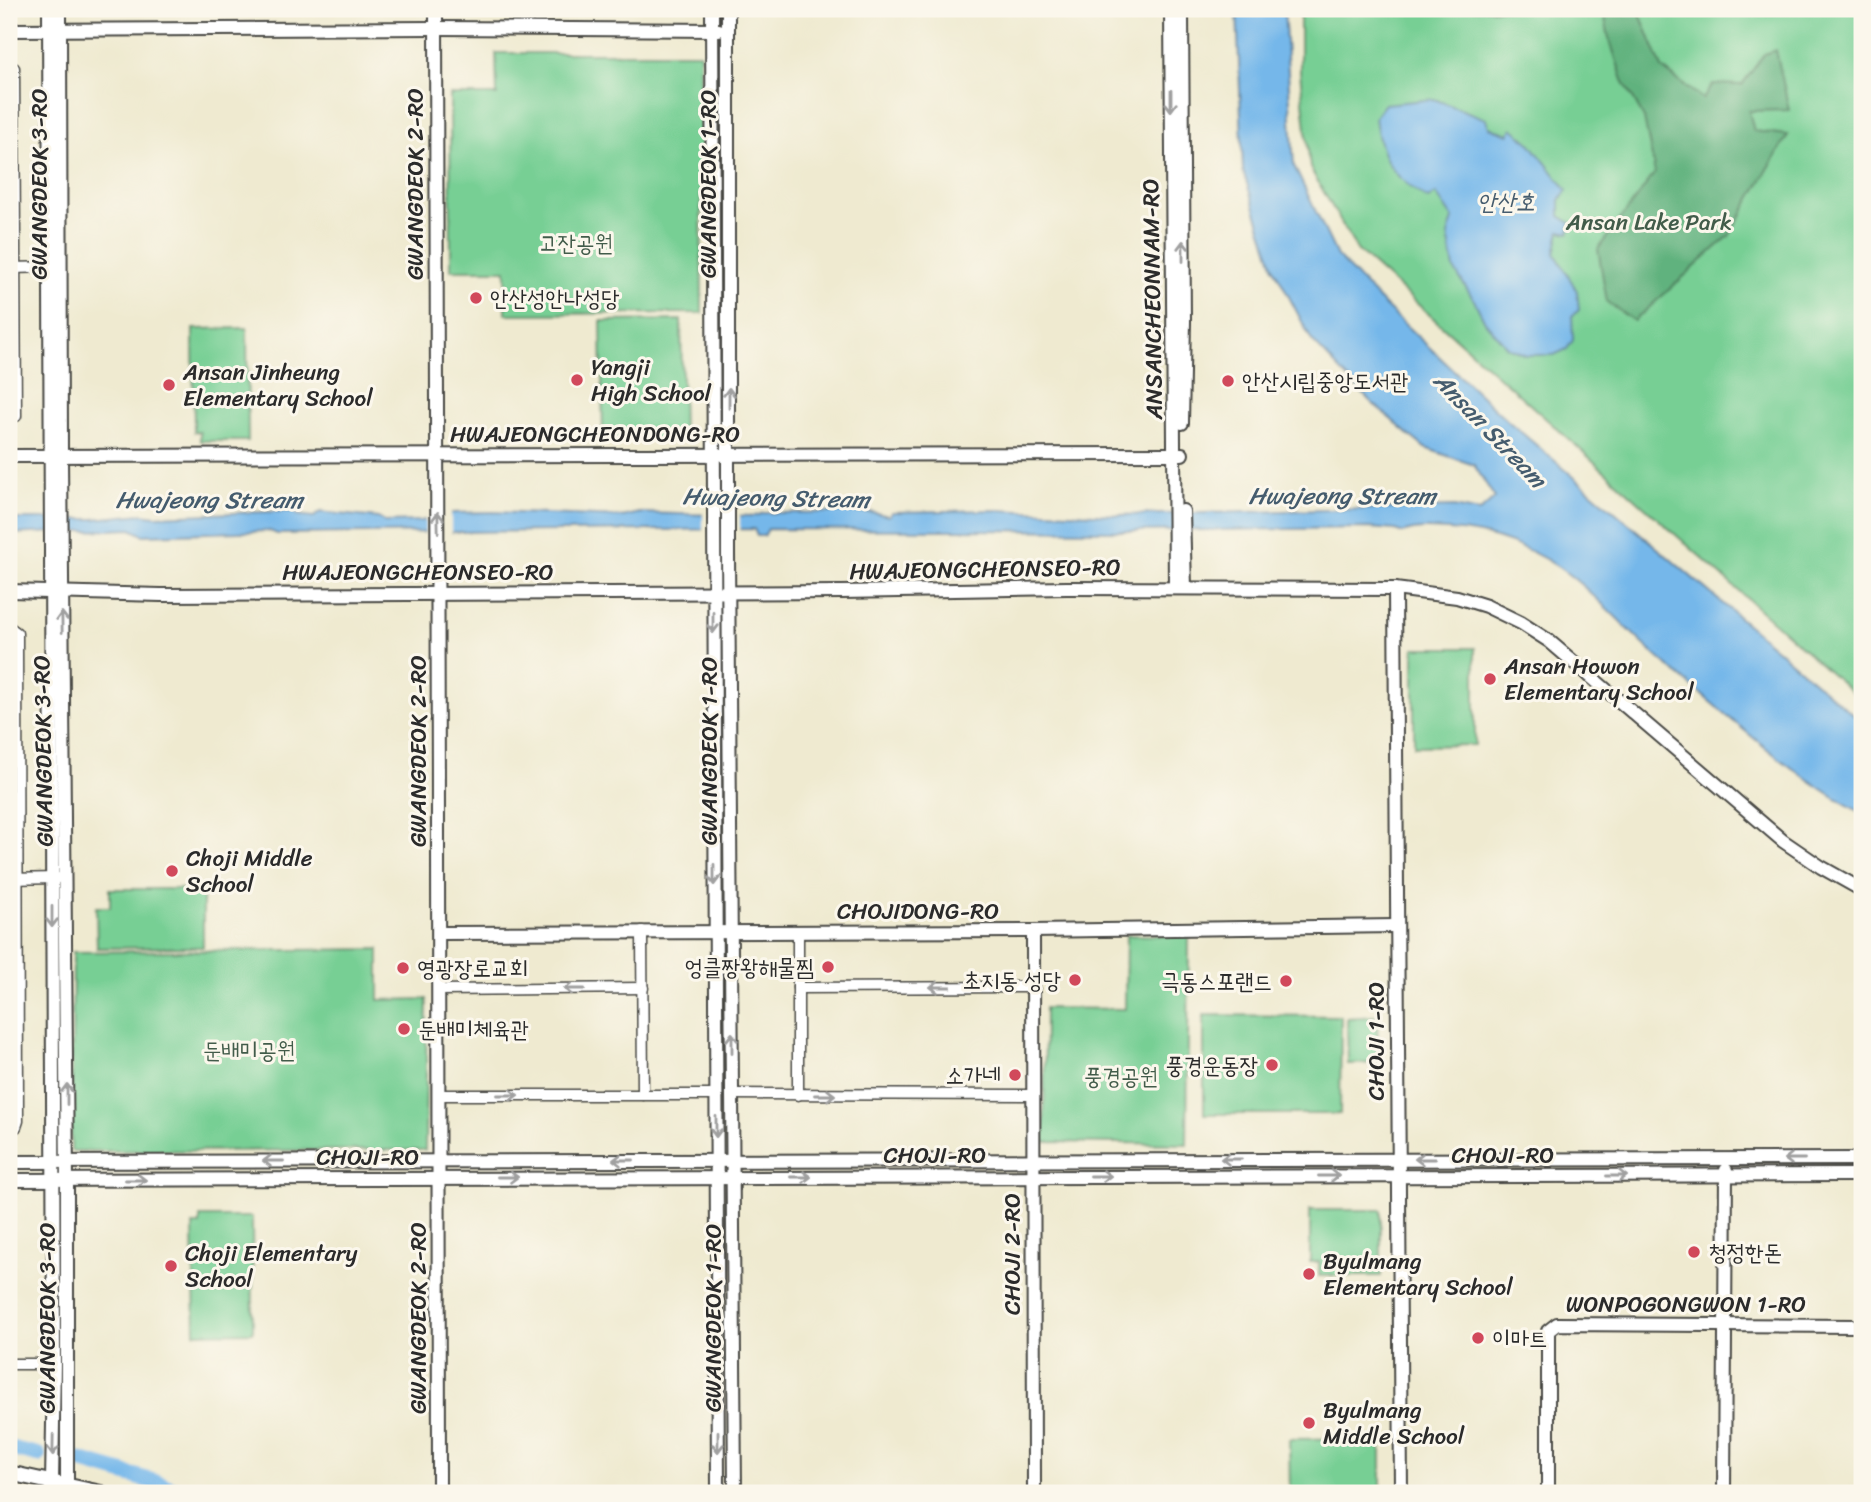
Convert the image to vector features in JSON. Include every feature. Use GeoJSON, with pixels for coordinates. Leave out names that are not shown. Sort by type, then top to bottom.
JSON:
{"type":"FeatureCollection","features":[{"type":"Feature","properties":{"kind":"main road"},"geometry":{"type":"LineString","coordinates":[[9,1473],[51,1488],[101,1493]]}},
{"type":"Feature","properties":{"kind":"street","name":"GWANGDEOK 3-RO"},"geometry":{"type":"LineString","coordinates":[[49,9],[55,31]]}},
{"type":"Feature","properties":{"kind":"street","name":"GWANGDEOK 3-RO"},"geometry":{"type":"LineString","coordinates":[[51,1488],[58,878],[55,31],[60,9]]}},
{"type":"Feature","properties":{"kind":"street","name":"GWANGDEOK 2-RO"},"geometry":{"type":"LineString","coordinates":[[436,9],[439,1493]]}},
{"type":"Feature","properties":{"kind":"street","name":"GWANGDEOK 1-RO"},"geometry":{"type":"LineString","coordinates":[[712,9],[718,1493]]}},
{"type":"Feature","properties":{"kind":"street","name":"GWANGDEOK 1-RO"},"geometry":{"type":"LineString","coordinates":[[728,9],[728,554],[735,1493]]}},
{"type":"Feature","properties":{"kind":"street","name":"ANSANCHEONNAM-RO"},"geometry":{"type":"LineString","coordinates":[[1171,9],[1180,588]]}},
{"type":"Feature","properties":{"kind":"street","name":"ANSANCHEONNAM-RO"},"geometry":{"type":"LineString","coordinates":[[1178,454],[1184,321],[1182,9]]}},
{"type":"Feature","properties":{"kind":"street"},"geometry":{"type":"LineString","coordinates":[[9,30],[728,30]]}},
{"type":"Feature","properties":{"kind":"street"},"geometry":{"type":"LineString","coordinates":[[9,68],[14,68],[12,268],[16,416],[9,416]]}},
{"type":"Feature","properties":{"kind":"street"},"geometry":{"type":"LineString","coordinates":[[12,268],[55,267]]}},
{"type":"Feature","properties":{"kind":"street","name":"HWAJEONGCHEONDONG-RO"},"geometry":{"type":"LineString","coordinates":[[9,456],[1178,454]]}},
{"type":"Feature","properties":{"kind":"street","name":"HWAJEONGCHEONSEO-RO"},"geometry":{"type":"LineString","coordinates":[[9,591],[161,595],[1180,588],[1395,589],[1457,597],[1486,606],[1521,623],[1549,641],[1783,841],[1862,890]]}},
{"type":"Feature","properties":{"kind":"street","name":"CHOJI 1-RO"},"geometry":{"type":"LineString","coordinates":[[1395,589],[1401,1493]]}},
{"type":"Feature","properties":{"kind":"street"},"geometry":{"type":"LineString","coordinates":[[9,627],[17,633],[13,763],[13,994],[18,1121],[16,1127],[9,1129]]}},
{"type":"Feature","properties":{"kind":"street","name":"GWANGDEOK 3-RO"},"geometry":{"type":"LineString","coordinates":[[58,878],[67,1162],[67,1490]]}},
{"type":"Feature","properties":{"kind":"street"},"geometry":{"type":"LineString","coordinates":[[13,879],[58,878]]}},
{"type":"Feature","properties":{"kind":"street","name":"CHOJIDONG-RO"},"geometry":{"type":"LineString","coordinates":[[439,933],[1033,931],[1396,926]]}},
{"type":"Feature","properties":{"kind":"street","name":"CHOJI 2-RO"},"geometry":{"type":"LineString","coordinates":[[1033,931],[1034,1493]]}},
{"type":"Feature","properties":{"kind":"street"},"geometry":{"type":"LineString","coordinates":[[642,932],[643,1095]]}},
{"type":"Feature","properties":{"kind":"street"},"geometry":{"type":"LineString","coordinates":[[797,1095],[798,932]]}},
{"type":"Feature","properties":{"kind":"street"},"geometry":{"type":"LineString","coordinates":[[798,988],[1033,987]]}},
{"type":"Feature","properties":{"kind":"street"},"geometry":{"type":"LineString","coordinates":[[439,990],[643,988]]}},
{"type":"Feature","properties":{"kind":"street"},"geometry":{"type":"LineString","coordinates":[[439,1095],[716,1094]]}},
{"type":"Feature","properties":{"kind":"street"},"geometry":{"type":"LineString","coordinates":[[732,1094],[1033,1095]]}},
{"type":"Feature","properties":{"kind":"street","name":"CHOJI-RO"},"geometry":{"type":"LineString","coordinates":[[9,1162],[1862,1158]]}},
{"type":"Feature","properties":{"kind":"street"},"geometry":{"type":"LineString","coordinates":[[1724,1493],[1726,1159]]}},
{"type":"Feature","properties":{"kind":"street","name":"CHOJI-RO"},"geometry":{"type":"LineString","coordinates":[[9,1180],[1862,1175]]}},
{"type":"Feature","properties":{"kind":"street","name":"WONPOGONGWON 1-RO"},"geometry":{"type":"LineString","coordinates":[[1548,1493],[1548,1331],[1551,1326],[1862,1326]]}},
{"type":"Feature","properties":{"kind":"street"},"geometry":{"type":"LineString","coordinates":[[9,1364],[54,1364]]}},
{"type":"Feature","properties":{"kind":"green space","name":"Ansan Lake Park"},"geometry":{"type":"Polygon","coordinates":[[[1300,9],[1862,9],[1862,701],[1357,250],[1310,168],[1300,72],[1300,9]]]}},
{"type":"Feature","properties":{"kind":"green space"},"geometry":{"type":"Polygon","coordinates":[[[1603,9],[1638,9],[1662,68],[1703,99],[1713,84],[1742,85],[1764,54],[1776,50],[1789,110],[1749,111],[1754,131],[1788,135],[1729,236],[1634,321],[1607,302],[1598,249],[1655,173],[1644,118],[1623,80],[1603,9]]]}},
{"type":"Feature","properties":{"kind":"green space","name":"고잔공원"},"geometry":{"type":"Polygon","coordinates":[[[496,53],[700,53],[702,313],[506,314],[506,270],[451,270],[450,95],[497,95],[496,53]]]}},
{"type":"Feature","properties":{"kind":"green space"},"geometry":{"type":"Polygon","coordinates":[[[681,320],[683,439],[603,440],[601,321],[681,320]]]}},
{"type":"Feature","properties":{"kind":"green space"},"geometry":{"type":"Polygon","coordinates":[[[247,328],[248,441],[200,441],[200,432],[194,432],[193,329],[247,328]]]}},
{"type":"Feature","properties":{"kind":"green space"},"geometry":{"type":"Polygon","coordinates":[[[1414,648],[1475,648],[1475,745],[1414,746],[1414,648]]]}},
{"type":"Feature","properties":{"kind":"green space"},"geometry":{"type":"Polygon","coordinates":[[[110,889],[203,889],[203,947],[97,948],[96,907],[110,907],[110,889]]]}},
{"type":"Feature","properties":{"kind":"green space","name":"풍경공원"},"geometry":{"type":"Polygon","coordinates":[[[1126,935],[1189,936],[1187,1144],[1044,1142],[1045,1008],[1125,1009],[1126,935]]]}},
{"type":"Feature","properties":{"kind":"green space","name":"둔배미공원"},"geometry":{"type":"Polygon","coordinates":[[[379,949],[379,1000],[427,999],[425,1150],[71,1151],[73,952],[379,949]]]}},
{"type":"Feature","properties":{"kind":"green space","name":"풍경운동장"},"geometry":{"type":"Polygon","coordinates":[[[1204,1015],[1341,1016],[1340,1114],[1204,1114],[1204,1015]]]}},
{"type":"Feature","properties":{"kind":"green space"},"geometry":{"type":"Polygon","coordinates":[[[1377,1016],[1378,1063],[1348,1064],[1347,1018],[1377,1016]]]}},
{"type":"Feature","properties":{"kind":"green space"},"geometry":{"type":"Polygon","coordinates":[[[1310,1210],[1381,1210],[1381,1276],[1319,1276],[1319,1262],[1310,1262],[1310,1210]]]}},
{"type":"Feature","properties":{"kind":"green space"},"geometry":{"type":"Polygon","coordinates":[[[200,1217],[252,1217],[253,1332],[195,1333],[193,1225],[200,1225],[200,1217]]]}},
{"type":"Feature","properties":{"kind":"green space"},"geometry":{"type":"Polygon","coordinates":[[[1381,1438],[1381,1493],[1290,1493],[1289,1439],[1381,1438]]]}},
{"type":"Feature","properties":{"kind":"water","name":"Ansan Stream"},"geometry":{"type":"Polygon","coordinates":[[[1237,9],[1284,9],[1294,166],[1337,256],[1385,306],[1508,421],[1862,722],[1862,813],[1813,783],[1763,746],[1657,657],[1597,599],[1559,567],[1514,544],[1465,531],[1425,529],[1403,533],[1369,528],[1127,531],[768,529],[764,536],[757,536],[754,529],[277,534],[270,531],[143,535],[131,529],[9,534],[9,519],[93,519],[142,514],[155,516],[292,511],[297,515],[314,517],[320,512],[378,518],[385,522],[421,521],[452,513],[493,512],[622,517],[640,513],[755,516],[764,513],[872,512],[889,516],[892,512],[997,510],[1119,515],[1454,507],[1479,512],[1495,498],[1474,465],[1425,448],[1370,401],[1312,341],[1274,268],[1243,171],[1237,9]]]}},
{"type":"Feature","properties":{"kind":"water","name":"안산호"},"geometry":{"type":"Polygon","coordinates":[[[1434,99],[1486,119],[1489,127],[1509,134],[1512,128],[1529,142],[1567,190],[1560,200],[1560,216],[1571,223],[1569,233],[1560,231],[1555,253],[1577,291],[1579,310],[1572,316],[1573,340],[1567,349],[1554,355],[1526,355],[1507,347],[1485,322],[1454,269],[1448,235],[1453,219],[1436,194],[1428,199],[1405,183],[1384,156],[1375,117],[1385,104],[1434,99]]]}},
{"type":"Feature","properties":{"kind":"pier"},"geometry":{"type":"Polygon","coordinates":[[[451,510],[451,536],[425,536],[425,517],[451,510]]]}},
{"type":"Feature","properties":{"kind":"pier"},"geometry":{"type":"Polygon","coordinates":[[[703,511],[740,512],[740,533],[703,533],[703,511]]]}},
{"type":"Feature","properties":{"kind":"waterway"},"geometry":{"type":"LineString","coordinates":[[9,1448],[38,1455]]}},
{"type":"Feature","properties":{"kind":"waterway"},"geometry":{"type":"LineString","coordinates":[[78,1460],[183,1493]]}},
{"type":"Feature","properties":{"kind":"place","name":"안산성안나성당"},"geometry":{"type":"Point","coordinates":[476,298]}},
{"type":"Feature","properties":{"kind":"place","name":"Yangji High School"},"geometry":{"type":"Point","coordinates":[577,380]}},
{"type":"Feature","properties":{"kind":"place","name":"안산시립중앙도서관"},"geometry":{"type":"Point","coordinates":[1228,381]}},
{"type":"Feature","properties":{"kind":"place","name":"Ansan Jinheung Elementary School"},"geometry":{"type":"Point","coordinates":[169,385]}},
{"type":"Feature","properties":{"kind":"place","name":"Ansan Howon Elementary School"},"geometry":{"type":"Point","coordinates":[1490,679]}},
{"type":"Feature","properties":{"kind":"place","name":"Choji Middle School"},"geometry":{"type":"Point","coordinates":[172,871]}},
{"type":"Feature","properties":{"kind":"place","name":"엉클짱왕해물찜"},"geometry":{"type":"Point","coordinates":[828,967]}},
{"type":"Feature","properties":{"kind":"place","name":"영광장로교회"},"geometry":{"type":"Point","coordinates":[403,968]}},
{"type":"Feature","properties":{"kind":"place","name":"초지동 성당"},"geometry":{"type":"Point","coordinates":[1075,980]}},
{"type":"Feature","properties":{"kind":"place","name":"극동스포랜드"},"geometry":{"type":"Point","coordinates":[1286,981]}},
{"type":"Feature","properties":{"kind":"place","name":"둔배미체육관"},"geometry":{"type":"Point","coordinates":[404,1029]}},
{"type":"Feature","properties":{"kind":"place","name":"풍경운동장"},"geometry":{"type":"Point","coordinates":[1272,1065]}},
{"type":"Feature","properties":{"kind":"place","name":"소가네"},"geometry":{"type":"Point","coordinates":[1015,1075]}},
{"type":"Feature","properties":{"kind":"place","name":"청정한돈"},"geometry":{"type":"Point","coordinates":[1694,1252]}},
{"type":"Feature","properties":{"kind":"place","name":"Choji Elementary School"},"geometry":{"type":"Point","coordinates":[171,1266]}},
{"type":"Feature","properties":{"kind":"place","name":"Byulmang Elementary School"},"geometry":{"type":"Point","coordinates":[1309,1274]}},
{"type":"Feature","properties":{"kind":"place","name":"이마트"},"geometry":{"type":"Point","coordinates":[1478,1338]}},
{"type":"Feature","properties":{"kind":"place","name":"Byulmang Middle School"},"geometry":{"type":"Point","coordinates":[1309,1423]}},
{"type":"Feature","properties":{"kind":"water label","name":"Hwajeong Stream"},"geometry":{"type":"Point","coordinates":[1342,496]}},
{"type":"Feature","properties":{"kind":"water label","name":"Hwajeong Stream"},"geometry":{"type":"Point","coordinates":[776,498]}},
{"type":"Feature","properties":{"kind":"water label","name":"Hwajeong Stream"},"geometry":{"type":"Point","coordinates":[209,500]}}]}
